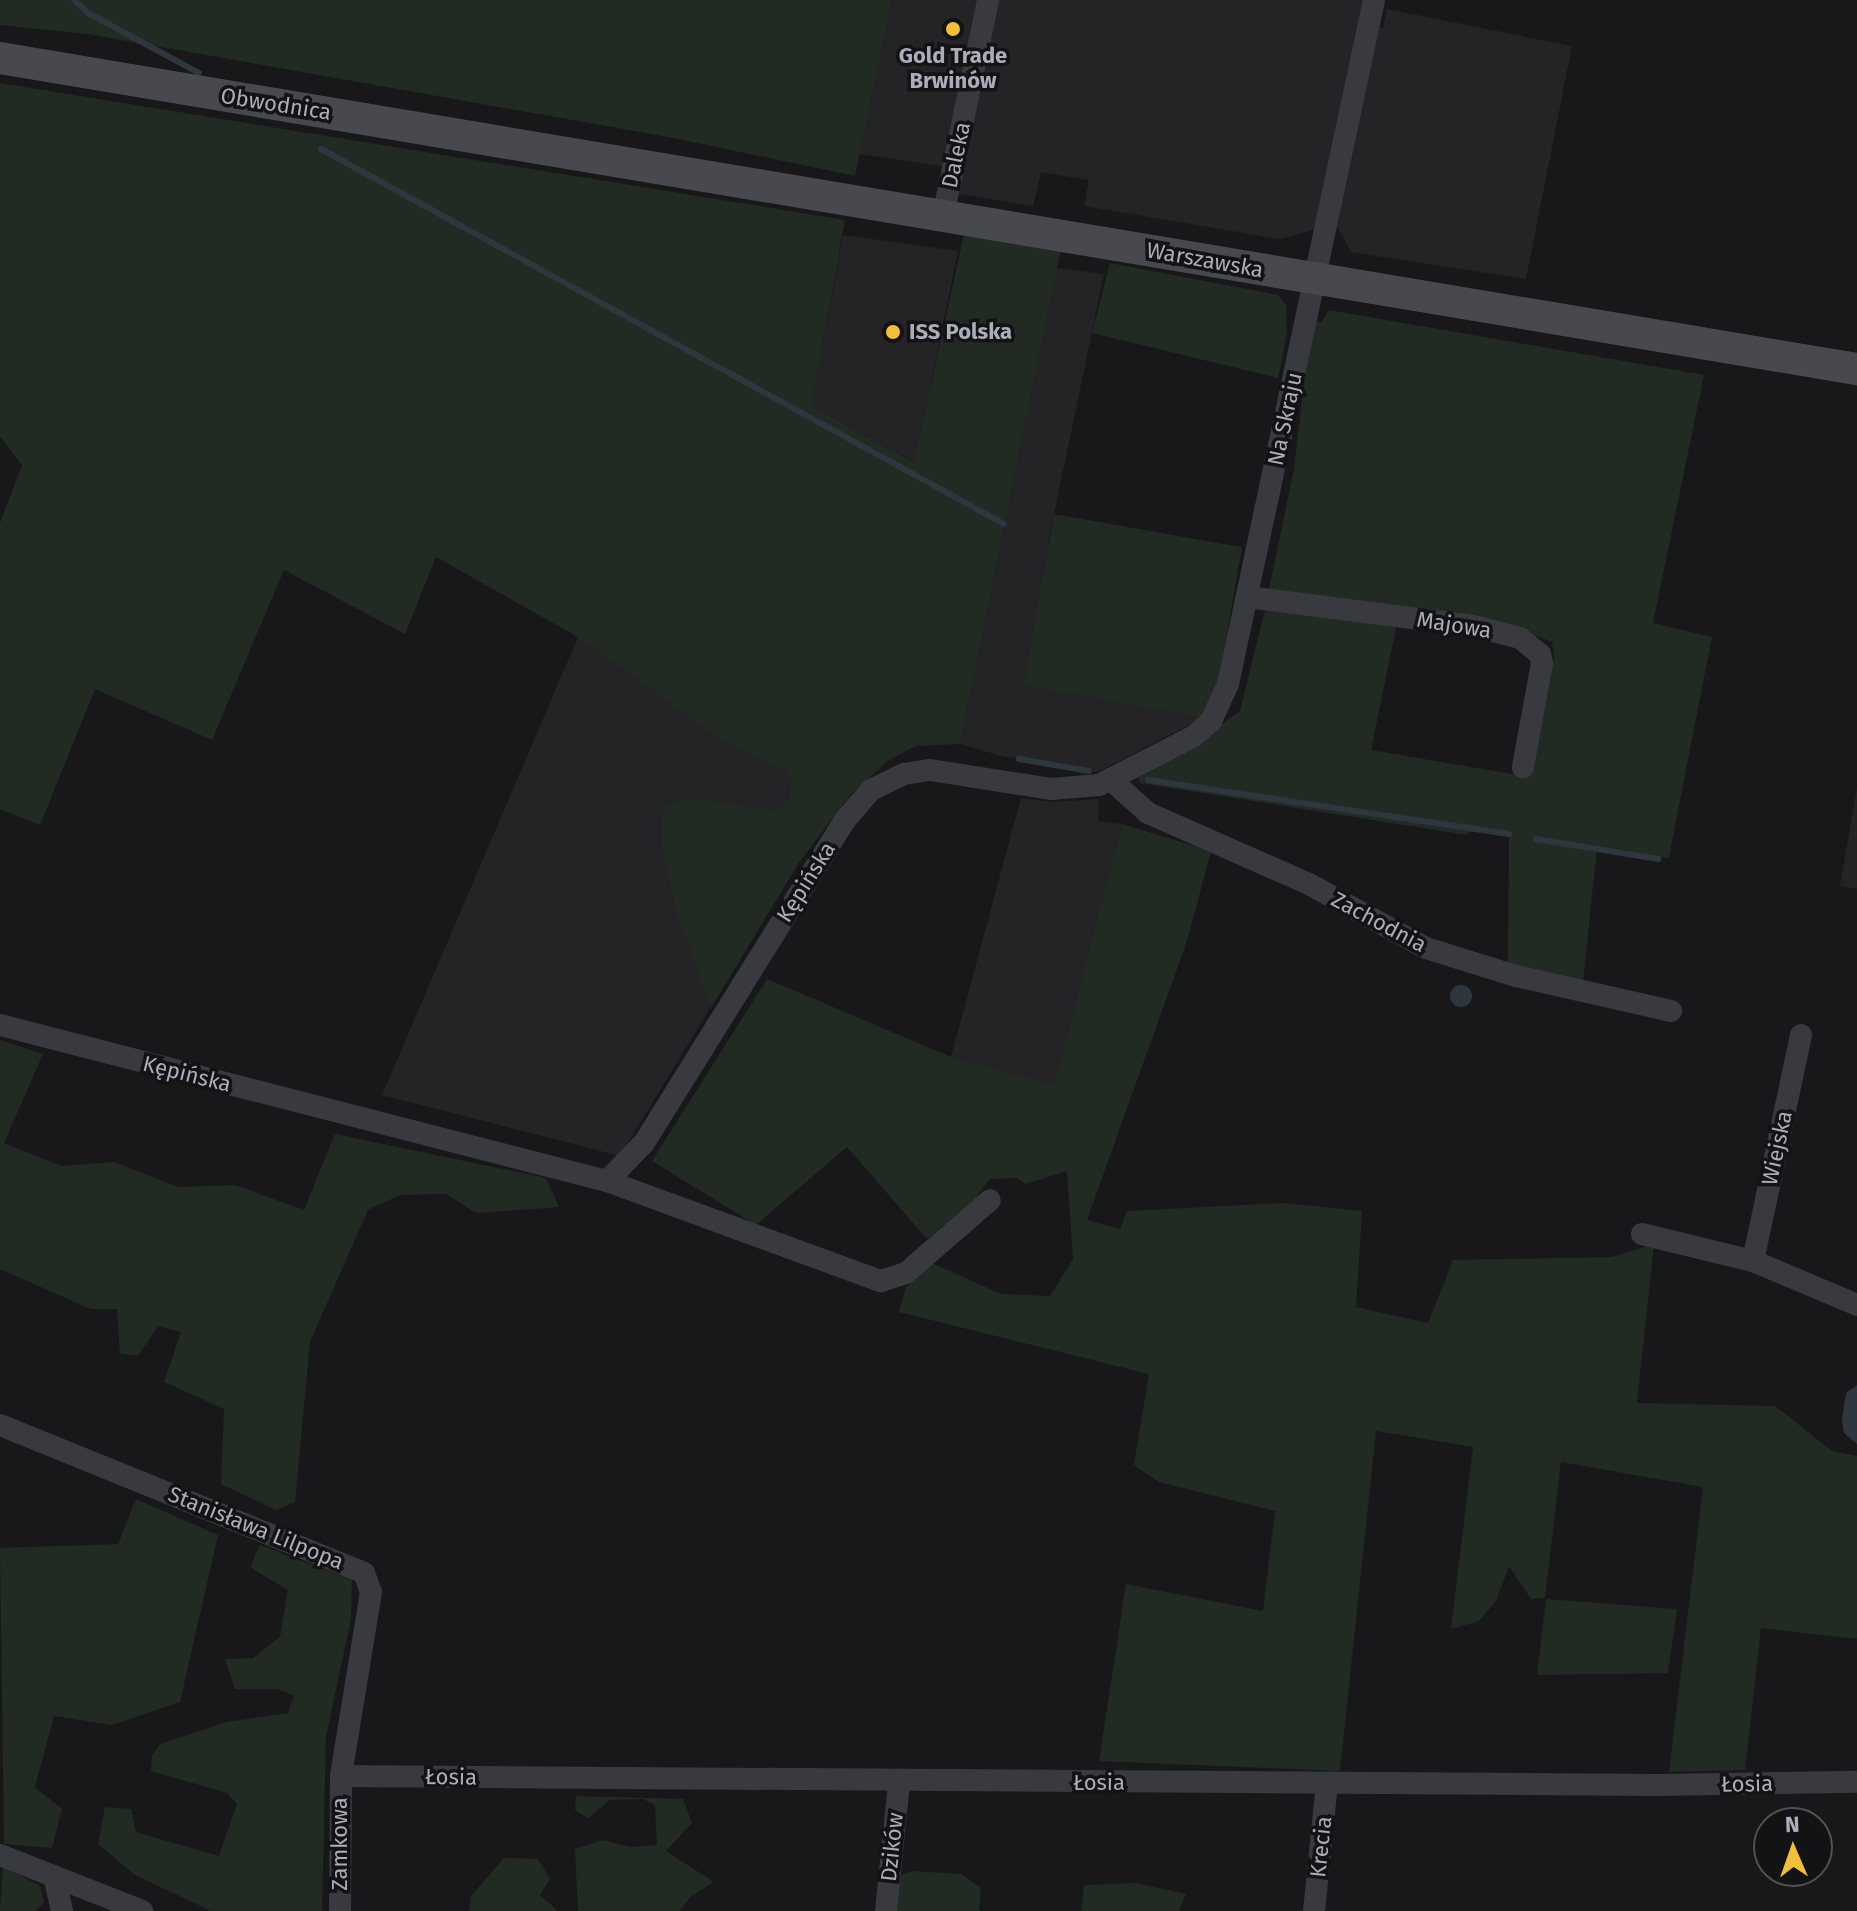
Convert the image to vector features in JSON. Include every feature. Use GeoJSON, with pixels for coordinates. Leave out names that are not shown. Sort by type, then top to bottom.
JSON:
{"type":"FeatureCollection","features":[{"type":"Feature","properties":{"kind":"main road","name":"Obwodnica"},"geometry":{"type":"LineString","coordinates":[[0,58],[553,150]]}},
{"type":"Feature","properties":{"kind":"main road","name":"Warszawska"},"geometry":{"type":"LineString","coordinates":[[553,150],[1857,369]]}},
{"type":"Feature","properties":{"kind":"street","name":"Daleka"},"geometry":{"type":"LineString","coordinates":[[943,216],[988,0]]}},
{"type":"Feature","properties":{"kind":"street","name":"Na Skraju"},"geometry":{"type":"LineString","coordinates":[[1110,779],[1211,721],[1225,696],[1374,0]]}},
{"type":"Feature","properties":{"kind":"street","name":"Majowa"},"geometry":{"type":"LineString","coordinates":[[1247,597],[1473,626],[1520,638],[1540,654],[1542,663],[1523,767]]}},
{"type":"Feature","properties":{"kind":"street","name":"Kępińska"},"geometry":{"type":"LineString","coordinates":[[607,1181],[644,1143],[859,800],[893,778],[915,771],[1064,790],[1110,779]]}},
{"type":"Feature","properties":{"kind":"street","name":"Zachodnia"},"geometry":{"type":"LineString","coordinates":[[1110,779],[1148,813],[1309,884],[1426,948],[1541,982],[1671,1011]]}},
{"type":"Feature","properties":{"kind":"street","name":"Kępińska"},"geometry":{"type":"LineString","coordinates":[[0,1025],[607,1181],[881,1281],[906,1273],[990,1200]]}},
{"type":"Feature","properties":{"kind":"street","name":"Wiejska"},"geometry":{"type":"LineString","coordinates":[[1753,1261],[1801,1035]]}},
{"type":"Feature","properties":{"kind":"street"},"geometry":{"type":"LineString","coordinates":[[1642,1234],[1753,1261],[1857,1305]]}},
{"type":"Feature","properties":{"kind":"street","name":"Stanisława Lilpopa"},"geometry":{"type":"LineString","coordinates":[[0,1425],[364,1573],[371,1592],[341,1776]]}},
{"type":"Feature","properties":{"kind":"street","name":"Łosia"},"geometry":{"type":"LineString","coordinates":[[341,1776],[899,1782],[1857,1782]]}},
{"type":"Feature","properties":{"kind":"street","name":"Zamkowa"},"geometry":{"type":"LineString","coordinates":[[340,1911],[341,1776]]}},
{"type":"Feature","properties":{"kind":"street","name":"Dzików"},"geometry":{"type":"LineString","coordinates":[[886,1911],[899,1782]]}},
{"type":"Feature","properties":{"kind":"street","name":"Krecia"},"geometry":{"type":"LineString","coordinates":[[1314,1911],[1327,1783]]}},
{"type":"Feature","properties":{"kind":"street"},"geometry":{"type":"LineString","coordinates":[[0,1855],[142,1911]]}},
{"type":"Feature","properties":{"kind":"street"},"geometry":{"type":"LineString","coordinates":[[54,1876],[62,1911]]}},
{"type":"Feature","properties":{"kind":"shaded area"},"geometry":{"type":"Polygon","coordinates":[[[0,0],[892,0],[855,176],[674,138],[88,34],[0,25],[0,0]]]}},
{"type":"Feature","properties":{"kind":"shaded area"},"geometry":{"type":"Polygon","coordinates":[[[892,0],[982,0],[948,167],[859,154],[892,0]]]}},
{"type":"Feature","properties":{"kind":"shaded area"},"geometry":{"type":"Polygon","coordinates":[[[996,0],[1364,0],[1317,229],[1280,239],[1084,206],[1089,180],[1041,172],[1033,206],[956,193],[996,0]]]}},
{"type":"Feature","properties":{"kind":"shaded area"},"geometry":{"type":"Polygon","coordinates":[[[1387,9],[1572,46],[1526,279],[1351,252],[1336,225],[1377,27],[1383,28],[1387,9]]]}},
{"type":"Feature","properties":{"kind":"shaded area"},"geometry":{"type":"Polygon","coordinates":[[[0,83],[845,220],[812,406],[914,462],[964,234],[1061,249],[960,744],[916,746],[889,760],[851,794],[798,864],[711,1008],[678,916],[662,849],[661,815],[669,804],[685,798],[774,810],[788,803],[792,779],[786,770],[706,730],[578,637],[436,557],[405,634],[284,570],[212,740],[95,689],[40,825],[0,809],[0,523],[22,465],[0,436],[0,83]]]}},
{"type":"Feature","properties":{"kind":"shaded area"},"geometry":{"type":"Polygon","coordinates":[[[843,235],[958,251],[915,462],[812,406],[843,235]]]}},
{"type":"Feature","properties":{"kind":"shaded area"},"geometry":{"type":"Polygon","coordinates":[[[1110,263],[1278,295],[1286,305],[1287,333],[1278,378],[1092,333],[1110,263]]]}},
{"type":"Feature","properties":{"kind":"shaded area"},"geometry":{"type":"Polygon","coordinates":[[[1057,268],[1104,274],[1048,543],[1210,714],[1098,772],[1001,756],[960,744],[1057,268]]]}},
{"type":"Feature","properties":{"kind":"shaded area"},"geometry":{"type":"Polygon","coordinates":[[[1329,310],[1704,375],[1653,623],[1712,637],[1669,858],[1597,848],[1583,982],[1508,964],[1509,837],[1470,831],[1467,835],[1140,783],[1138,776],[1188,750],[1240,711],[1266,606],[1397,623],[1371,750],[1512,774],[1530,771],[1554,658],[1552,642],[1527,632],[1269,589],[1294,469],[1309,342],[1315,321],[1322,322],[1329,310]]]}},
{"type":"Feature","properties":{"kind":"shaded area"},"geometry":{"type":"Polygon","coordinates":[[[1054,514],[1242,547],[1212,719],[1024,685],[1054,514]]]}},
{"type":"Feature","properties":{"kind":"shaded area"},"geometry":{"type":"Polygon","coordinates":[[[578,637],[706,730],[872,742],[620,1156],[382,1095],[578,637]]]}},
{"type":"Feature","properties":{"kind":"shaded area"},"geometry":{"type":"Polygon","coordinates":[[[1857,787],[1857,889],[1840,886],[1857,787]]]}},
{"type":"Feature","properties":{"kind":"shaded area"},"geometry":{"type":"Polygon","coordinates":[[[1021,798],[1053,802],[1099,799],[1098,821],[1122,824],[1054,1086],[951,1057],[1021,798]]]}},
{"type":"Feature","properties":{"kind":"shaded area"},"geometry":{"type":"Polygon","coordinates":[[[1122,824],[1211,851],[1187,941],[1087,1220],[1120,1229],[1127,1211],[1284,1203],[1362,1211],[1356,1307],[1428,1323],[1453,1260],[1612,1257],[1654,1244],[1637,1403],[1775,1406],[1832,1451],[1857,1456],[1857,1639],[1761,1628],[1745,1770],[1669,1772],[1703,1487],[1561,1462],[1545,1598],[1531,1599],[1509,1566],[1496,1601],[1479,1621],[1451,1629],[1473,1447],[1376,1431],[1340,1771],[1099,1761],[1126,1584],[1263,1611],[1275,1511],[1159,1482],[1134,1465],[1149,1374],[899,1312],[906,1287],[932,1263],[1001,1294],[1050,1296],[1073,1259],[1067,1171],[1026,1184],[1017,1178],[990,1179],[974,1200],[927,1239],[847,1147],[756,1225],[652,1161],[767,979],[951,1057],[1054,1085],[1122,824]]]}},
{"type":"Feature","properties":{"kind":"shaded area"},"geometry":{"type":"Polygon","coordinates":[[[1461,985],[1472,996],[1461,1007],[1450,996],[1461,985]]]}},
{"type":"Feature","properties":{"kind":"shaded area"},"geometry":{"type":"Polygon","coordinates":[[[0,1040],[43,1054],[4,1143],[61,1166],[114,1162],[178,1187],[235,1185],[304,1210],[335,1134],[546,1178],[559,1207],[476,1213],[446,1194],[400,1195],[368,1210],[310,1342],[295,1502],[276,1510],[221,1484],[224,1409],[164,1382],[181,1332],[158,1326],[138,1356],[120,1353],[117,1309],[91,1309],[0,1269],[0,1040]]]}},
{"type":"Feature","properties":{"kind":"shaded area"},"geometry":{"type":"Polygon","coordinates":[[[1857,1385],[1857,1444],[1844,1433],[1842,1419],[1846,1393],[1857,1385]]]}},
{"type":"Feature","properties":{"kind":"shaded area"},"geometry":{"type":"Polygon","coordinates":[[[136,1499],[218,1535],[180,1702],[112,1725],[54,1716],[35,1787],[62,1809],[52,1848],[4,1844],[0,1548],[118,1544],[136,1499]]]}},
{"type":"Feature","properties":{"kind":"shaded area"},"geometry":{"type":"Polygon","coordinates":[[[260,1545],[352,1580],[351,1619],[326,1737],[322,1911],[211,1911],[135,1875],[98,1844],[105,1807],[131,1809],[136,1832],[219,1856],[237,1804],[227,1793],[151,1771],[152,1756],[160,1744],[227,1722],[288,1713],[294,1696],[278,1689],[235,1689],[225,1659],[253,1658],[280,1637],[288,1590],[250,1567],[260,1545]]]}},
{"type":"Feature","properties":{"kind":"shaded area"},"geometry":{"type":"Polygon","coordinates":[[[1546,1599],[1677,1609],[1668,1673],[1537,1675],[1546,1599]]]}},
{"type":"Feature","properties":{"kind":"shaded area"},"geometry":{"type":"Polygon","coordinates":[[[576,1796],[683,1799],[692,1823],[666,1851],[714,1882],[690,1897],[680,1911],[578,1911],[575,1849],[603,1840],[630,1847],[657,1845],[655,1805],[643,1799],[610,1800],[588,1818],[575,1810],[576,1796]]]}},
{"type":"Feature","properties":{"kind":"shaded area"},"geometry":{"type":"Polygon","coordinates":[[[504,1858],[538,1859],[550,1879],[540,1895],[558,1911],[469,1911],[471,1896],[504,1858]]]}},
{"type":"Feature","properties":{"kind":"shaded area"},"geometry":{"type":"Polygon","coordinates":[[[3,1866],[40,1886],[44,1902],[36,1911],[0,1911],[3,1866]]]}},
{"type":"Feature","properties":{"kind":"shaded area"},"geometry":{"type":"Polygon","coordinates":[[[911,1871],[961,1874],[981,1888],[979,1911],[892,1911],[895,1878],[911,1871]]]}},
{"type":"Feature","properties":{"kind":"shaded area"},"geometry":{"type":"Polygon","coordinates":[[[1135,1883],[1186,1894],[1179,1911],[1081,1911],[1084,1885],[1135,1883]]]}},
{"type":"Feature","properties":{"kind":"waterway"},"geometry":{"type":"LineString","coordinates":[[74,0],[88,13],[199,73]]}},
{"type":"Feature","properties":{"kind":"waterway"},"geometry":{"type":"LineString","coordinates":[[321,149],[1004,524]]}},
{"type":"Feature","properties":{"kind":"waterway"},"geometry":{"type":"LineString","coordinates":[[1019,759],[1089,771]]}},
{"type":"Feature","properties":{"kind":"waterway"},"geometry":{"type":"LineString","coordinates":[[1148,780],[1509,834]]}},
{"type":"Feature","properties":{"kind":"waterway"},"geometry":{"type":"LineString","coordinates":[[1536,839],[1658,859]]}},
{"type":"Feature","properties":{"kind":"place","name":"Gold Trade Brwinów"},"geometry":{"type":"Point","coordinates":[953,29]}},
{"type":"Feature","properties":{"kind":"place","name":"ISS Polska"},"geometry":{"type":"Point","coordinates":[893,332]}}]}
